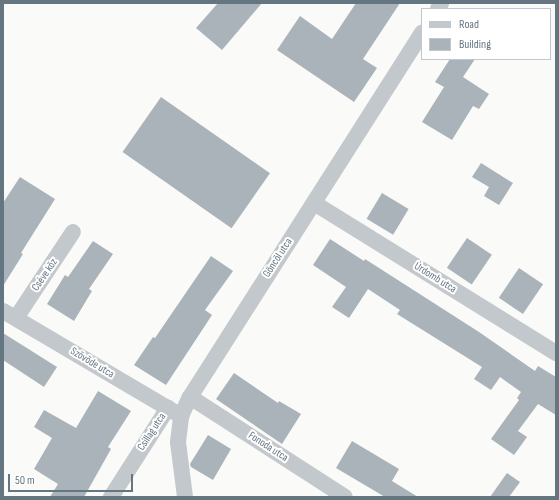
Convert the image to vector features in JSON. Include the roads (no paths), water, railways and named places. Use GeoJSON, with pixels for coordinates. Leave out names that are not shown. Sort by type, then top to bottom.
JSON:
{"type":"FeatureCollection","features":[{"type":"Feature","properties":{"kind":"street","name":"Göncöl utca"},"geometry":{"type":"LineString","coordinates":[[185,497],[175,412],[190,397],[421,35]]}},
{"type":"Feature","properties":{"kind":"street","name":"Úrdomb utca"},"geometry":{"type":"LineString","coordinates":[[314,203],[556,354]]}},
{"type":"Feature","properties":{"kind":"street","name":"Cséve köz"},"geometry":{"type":"LineString","coordinates":[[10,315],[73,232]]}},
{"type":"Feature","properties":{"kind":"street","name":"Szövöde utca"},"geometry":{"type":"LineString","coordinates":[[10,315],[175,412]]}},
{"type":"Feature","properties":{"kind":"street","name":"Fonoda utca"},"geometry":{"type":"LineString","coordinates":[[190,397],[345,497]]}},
{"type":"Feature","properties":{"kind":"street","name":"Csillag utca"},"geometry":{"type":"LineString","coordinates":[[110,497],[175,412]]}}]}
